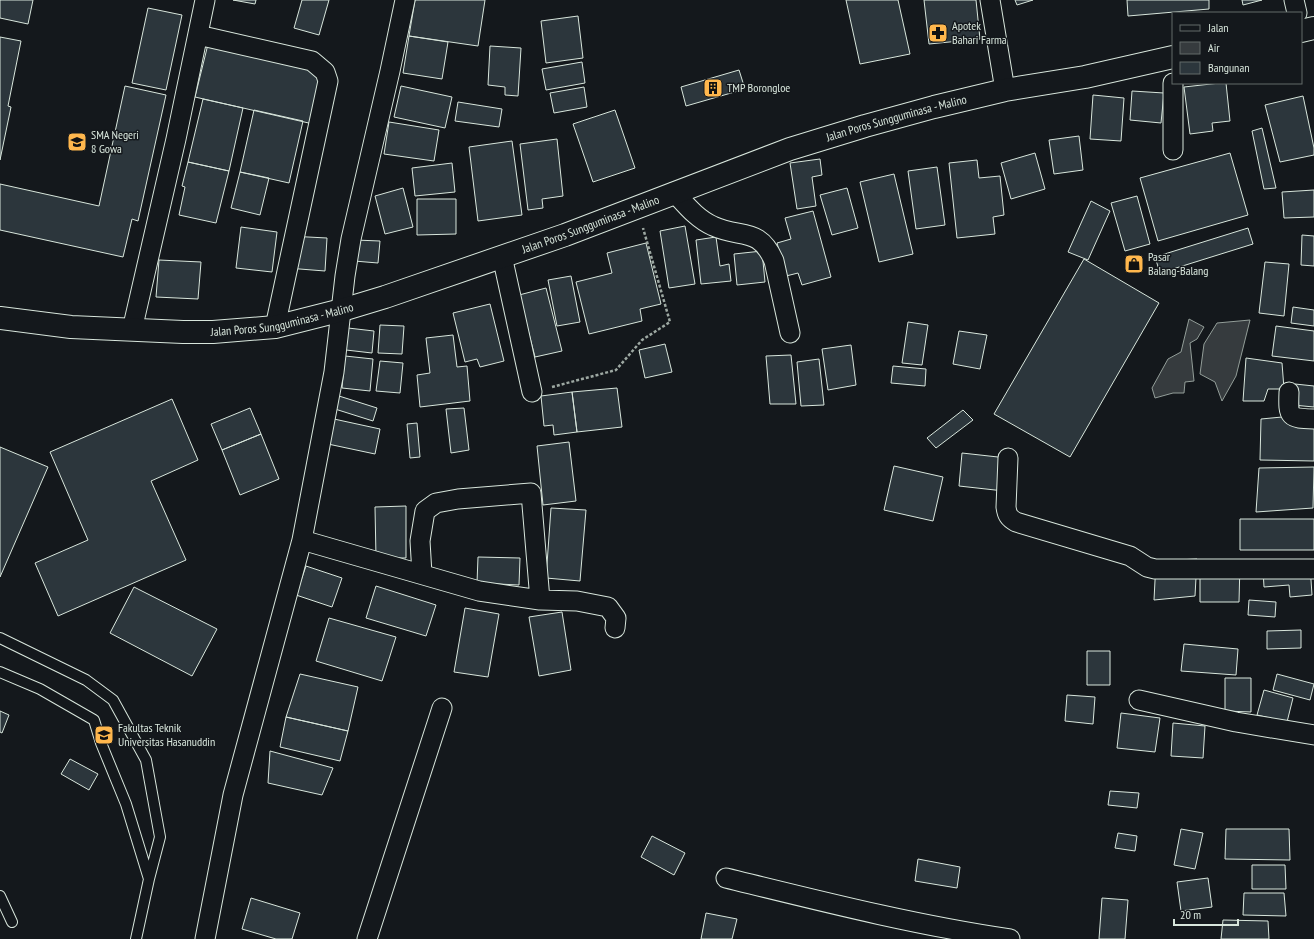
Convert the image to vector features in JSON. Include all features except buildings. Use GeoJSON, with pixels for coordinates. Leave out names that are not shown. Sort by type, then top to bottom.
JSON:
{"type":"FeatureCollection","features":[{"type":"Feature","properties":{"kind":"main road"},"geometry":{"type":"LineString","coordinates":[[1302,31],[1314,28]]}},
{"type":"Feature","properties":{"kind":"main road","name":"Jalan Poros Sungguminasa - Malino"},"geometry":{"type":"LineString","coordinates":[[0,318],[71,327],[132,330],[213,332],[275,327],[342,310],[385,297],[565,235],[638,208],[674,192],[790,149],[865,126],[934,107],[1006,90],[1085,77],[1172,57]]}},
{"type":"Feature","properties":{"kind":"street"},"geometry":{"type":"LineString","coordinates":[[132,330],[206,0]]}},
{"type":"Feature","properties":{"kind":"street"},"geometry":{"type":"LineString","coordinates":[[205,939],[233,796],[302,540],[334,372],[345,276],[351,239],[390,71],[404,0]]}},
{"type":"Feature","properties":{"kind":"street"},"geometry":{"type":"LineString","coordinates":[[990,0],[1006,90]]}},
{"type":"Feature","properties":{"kind":"street"},"geometry":{"type":"LineString","coordinates":[[1294,0],[1297,12]]}},
{"type":"Feature","properties":{"kind":"street"},"geometry":{"type":"LineString","coordinates":[[198,35],[312,61],[325,72],[328,81],[275,327]]}},
{"type":"Feature","properties":{"kind":"street"},"geometry":{"type":"LineString","coordinates":[[1173,84],[1173,150]]}},
{"type":"Feature","properties":{"kind":"street"},"geometry":{"type":"LineString","coordinates":[[674,192],[700,219],[715,227],[752,236],[762,241],[770,251],[774,261],[790,333]]}},
{"type":"Feature","properties":{"kind":"street"},"geometry":{"type":"LineString","coordinates":[[502,256],[532,392]]}},
{"type":"Feature","properties":{"kind":"street"},"geometry":{"type":"LineString","coordinates":[[1289,392],[1288,410],[1292,416],[1314,419]]}},
{"type":"Feature","properties":{"kind":"street"},"geometry":{"type":"LineString","coordinates":[[1008,458],[1006,507],[1007,514],[1016,522],[1130,556],[1147,567],[1155,569],[1314,569]]}},
{"type":"Feature","properties":{"kind":"street"},"geometry":{"type":"LineString","coordinates":[[422,574],[420,541],[425,511],[436,503],[531,493],[540,600]]}},
{"type":"Feature","properties":{"kind":"street"},"geometry":{"type":"LineString","coordinates":[[302,540],[479,591],[540,600],[577,601],[608,607],[616,618],[615,628]]}},
{"type":"Feature","properties":{"kind":"street"},"geometry":{"type":"LineString","coordinates":[[1138,700],[1236,722],[1314,735]]}},
{"type":"Feature","properties":{"kind":"street"},"geometry":{"type":"LineString","coordinates":[[367,939],[442,708]]}},
{"type":"Feature","properties":{"kind":"street"},"geometry":{"type":"LineString","coordinates":[[726,878],[860,911],[963,932],[1010,939]]}},
{"type":"Feature","properties":{"kind":"lane"},"geometry":{"type":"LineString","coordinates":[[0,638],[86,680],[113,700],[146,760],[160,837],[136,939]]}},
{"type":"Feature","properties":{"kind":"lane"},"geometry":{"type":"LineString","coordinates":[[0,672],[40,689],[94,720],[101,743],[126,804],[149,879]]}},
{"type":"Feature","properties":{"kind":"lane"},"geometry":{"type":"LineString","coordinates":[[0,896],[12,922]]}},
{"type":"Feature","properties":{"kind":"path"},"geometry":{"type":"LineString","coordinates":[[532,392],[616,370],[642,340],[670,322],[638,208]]}},
{"type":"Feature","properties":{"kind":"water"},"geometry":{"type":"Polygon","coordinates":[[[1189,319],[1204,327],[1197,339],[1190,343],[1194,381],[1185,382],[1184,393],[1173,393],[1155,398],[1152,388],[1168,359],[1181,352],[1189,319]]]}},
{"type":"Feature","properties":{"kind":"water"},"geometry":{"type":"Polygon","coordinates":[[[1250,320],[1236,376],[1222,401],[1215,382],[1200,374],[1204,344],[1217,323],[1250,320]]]}},
{"type":"Feature","properties":{"kind":"place","name":"Apotek Bahari Farma"},"geometry":{"type":"Point","coordinates":[938,33]}},
{"type":"Feature","properties":{"kind":"place","name":"TMP Borongloe"},"geometry":{"type":"Point","coordinates":[713,88]}},
{"type":"Feature","properties":{"kind":"place","name":"SMA Negeri 8 Gowa"},"geometry":{"type":"Point","coordinates":[77,142]}},
{"type":"Feature","properties":{"kind":"place","name":"Pasar Balang-Balang"},"geometry":{"type":"Point","coordinates":[1134,264]}},
{"type":"Feature","properties":{"kind":"place","name":"Fakultas Teknik Universitas Hasanuddin"},"geometry":{"type":"Point","coordinates":[104,735]}}]}
